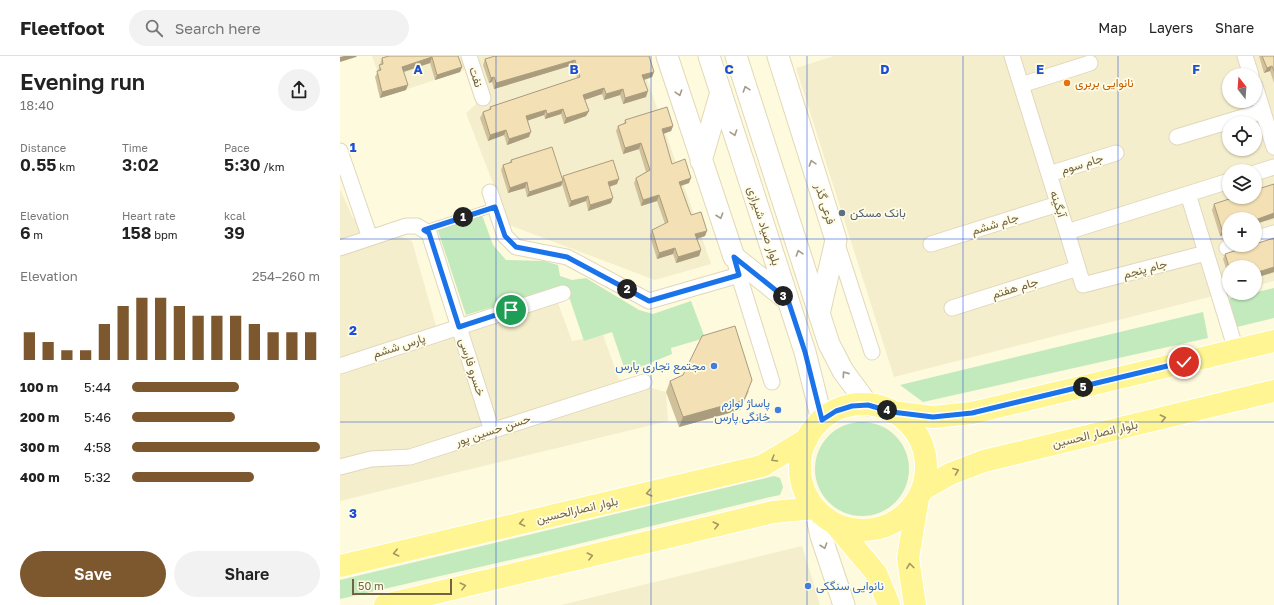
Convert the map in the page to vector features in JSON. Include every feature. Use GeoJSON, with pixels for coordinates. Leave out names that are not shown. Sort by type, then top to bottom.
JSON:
{"type":"FeatureCollection","features":[{"type":"Feature","properties":{"kind":"main road"},"geometry":{"type":"LineString","coordinates":[[667,56],[737,266],[788,300]]}},
{"type":"Feature","properties":{"kind":"main road","name":"بلوار صیاد شیرازی"},"geometry":{"type":"LineString","coordinates":[[709,56],[805,352],[822,420]]}},
{"type":"Feature","properties":{"kind":"main road","name":"بلوار صیاد شیرازی"},"geometry":{"type":"LineString","coordinates":[[736,56],[829,344],[843,371],[868,405]]}},
{"type":"Feature","properties":{"kind":"main road","name":"فرعی گذر"},"geometry":{"type":"LineString","coordinates":[[778,56],[836,240]]}},
{"type":"Feature","properties":{"kind":"main road"},"geometry":{"type":"LineString","coordinates":[[701,161],[721,92]]}},
{"type":"Feature","properties":{"kind":"main road"},"geometry":{"type":"LineString","coordinates":[[819,315],[836,240]]}},
{"type":"Feature","properties":{"kind":"main road"},"geometry":{"type":"LineString","coordinates":[[889,605],[876,574],[834,523],[815,508],[805,492],[800,474],[801,456],[807,439],[822,420],[836,411],[852,406],[868,405],[892,412],[933,417],[972,413],[1274,341]]}},
{"type":"Feature","properties":{"kind":"main road","name":"بلوار انصار الحسین"},"geometry":{"type":"LineString","coordinates":[[920,493],[950,474],[984,461],[1274,391]]}},
{"type":"Feature","properties":{"kind":"main road"},"geometry":{"type":"LineString","coordinates":[[892,412],[912,428],[922,446],[926,464],[925,478],[920,493],[908,558],[915,605]]}},
{"type":"Feature","properties":{"kind":"main road","name":"بلوار انصارالحسین"},"geometry":{"type":"LineString","coordinates":[[340,566],[762,466],[807,439]]}},
{"type":"Feature","properties":{"kind":"main road"},"geometry":{"type":"LineString","coordinates":[[834,523],[852,529],[872,530],[891,524],[907,512],[920,493]]}},
{"type":"Feature","properties":{"kind":"main road"},"geometry":{"type":"LineString","coordinates":[[385,605],[772,512],[815,508]]}},
{"type":"Feature","properties":{"kind":"main road"},"geometry":{"type":"LineString","coordinates":[[815,508],[821,536],[844,605]]}},
{"type":"Feature","properties":{"kind":"street","name":"نفت"},"geometry":{"type":"LineString","coordinates":[[471,56],[483,98]]}},
{"type":"Feature","properties":{"kind":"street","name":"آبگینه"},"geometry":{"type":"LineString","coordinates":[[1012,56],[1067,232],[1222,183]]}},
{"type":"Feature","properties":{"kind":"street"},"geometry":{"type":"LineString","coordinates":[[1246,56],[1249,68]]}},
{"type":"Feature","properties":{"kind":"street"},"geometry":{"type":"LineString","coordinates":[[1021,85],[1090,63]]}},
{"type":"Feature","properties":{"kind":"street"},"geometry":{"type":"LineString","coordinates":[[1262,108],[1274,147]]}},
{"type":"Feature","properties":{"kind":"street"},"geometry":{"type":"LineString","coordinates":[[1177,138],[1263,111]]}},
{"type":"Feature","properties":{"kind":"street"},"geometry":{"type":"LineString","coordinates":[[340,151],[370,238]]}},
{"type":"Feature","properties":{"kind":"street","name":"جام سوم"},"geometry":{"type":"LineString","coordinates":[[1049,174],[1116,153]]}},
{"type":"Feature","properties":{"kind":"street"},"geometry":{"type":"LineString","coordinates":[[1262,171],[1274,167]]}},
{"type":"Feature","properties":{"kind":"street"},"geometry":{"type":"LineString","coordinates":[[490,192],[505,236],[516,247],[567,257],[649,301],[737,266],[772,382]]}},
{"type":"Feature","properties":{"kind":"street"},"geometry":{"type":"LineString","coordinates":[[1188,194],[1236,350]]}},
{"type":"Feature","properties":{"kind":"street","name":"جام ششم"},"geometry":{"type":"LineString","coordinates":[[931,244],[1058,204]]}},
{"type":"Feature","properties":{"kind":"street"},"geometry":{"type":"LineString","coordinates":[[340,248],[406,226],[418,226],[424,230]]}},
{"type":"Feature","properties":{"kind":"street","name":"خسرو فارسی"},"geometry":{"type":"LineString","coordinates":[[424,230],[429,233],[492,431]]}},
{"type":"Feature","properties":{"kind":"street"},"geometry":{"type":"LineString","coordinates":[[1067,232],[1078,268]]}},
{"type":"Feature","properties":{"kind":"street"},"geometry":{"type":"LineString","coordinates":[[1262,237],[1274,233]]}},
{"type":"Feature","properties":{"kind":"street","name":"فرعی گذر"},"geometry":{"type":"LineString","coordinates":[[836,240],[872,352]]}},
{"type":"Feature","properties":{"kind":"street","name":"جام پنجم"},"geometry":{"type":"LineString","coordinates":[[1078,268],[1084,285],[1206,253]]}},
{"type":"Feature","properties":{"kind":"street","name":"جام هفتم"},"geometry":{"type":"LineString","coordinates":[[952,308],[1078,268]]}},
{"type":"Feature","properties":{"kind":"street","name":"پارس ششم"},"geometry":{"type":"LineString","coordinates":[[340,366],[563,293]]}},
{"type":"Feature","properties":{"kind":"street","name":"حسن حسین پور"},"geometry":{"type":"LineString","coordinates":[[340,467],[371,459],[410,457],[644,382]]}},
{"type":"Feature","properties":{"kind":"lane"},"geometry":{"type":"LineString","coordinates":[[424,230],[495,207]]}},
{"type":"Feature","properties":{"kind":"shaded area"},"geometry":{"type":"Polygon","coordinates":[[[372,56],[460,56],[465,70],[380,98],[377,88],[381,86],[375,77],[379,76],[372,56]]]}},
{"type":"Feature","properties":{"kind":"shaded area"},"geometry":{"type":"Polygon","coordinates":[[[472,56],[639,56],[711,264],[655,280],[509,225],[466,113],[483,98],[472,56]]]}},
{"type":"Feature","properties":{"kind":"shaded area"},"geometry":{"type":"Polygon","coordinates":[[[834,56],[1274,56],[1274,281],[1262,284],[1262,260],[1222,260],[1222,294],[894,377],[796,68],[834,56]]]}},
{"type":"Feature","properties":{"kind":"shaded area"},"geometry":{"type":"Polygon","coordinates":[[[340,189],[353,218],[412,241],[440,340],[558,303],[572,341],[603,335],[619,379],[666,392],[668,421],[340,501],[340,189]]]}},
{"type":"Feature","properties":{"kind":"shaded area"},"geometry":{"type":"Polygon","coordinates":[[[802,546],[820,605],[561,605],[802,546]]]}},
{"type":"Feature","properties":{"kind":"green space"},"geometry":{"type":"Polygon","coordinates":[[[482,215],[493,245],[506,260],[544,261],[558,265],[560,276],[572,280],[586,278],[639,310],[653,314],[691,301],[705,338],[671,348],[672,354],[626,373],[612,332],[584,341],[565,285],[466,315],[437,228],[482,215]]]}},
{"type":"Feature","properties":{"kind":"green space"},"geometry":{"type":"Polygon","coordinates":[[[1274,288],[1274,318],[1237,327],[1227,300],[1262,300],[1262,291],[1274,288]]]}},
{"type":"Feature","properties":{"kind":"green space"},"geometry":{"type":"Polygon","coordinates":[[[1203,312],[1208,338],[923,402],[900,385],[1203,312]]]}},
{"type":"Feature","properties":{"kind":"green space"},"geometry":{"type":"Polygon","coordinates":[[[862,422],[880,426],[895,436],[905,451],[909,469],[905,487],[895,502],[880,512],[862,516],[844,512],[829,502],[819,487],[815,469],[819,451],[829,436],[844,426],[862,422]]]}},
{"type":"Feature","properties":{"kind":"green space"},"geometry":{"type":"Polygon","coordinates":[[[774,476],[780,478],[783,487],[780,495],[541,553],[340,599],[340,580],[774,476]]]}},
{"type":"Feature","properties":{"kind":"building"},"geometry":{"type":"Polygon","coordinates":[[[389,56],[458,56],[462,67],[437,75],[432,57],[402,67],[408,85],[382,92],[377,71],[381,70],[379,65],[383,64],[382,58],[389,56]]]}},
{"type":"Feature","properties":{"kind":"building"},"geometry":{"type":"Polygon","coordinates":[[[495,56],[649,56],[654,72],[642,75],[648,91],[625,98],[623,89],[606,94],[604,88],[583,95],[589,111],[566,118],[563,109],[547,114],[546,110],[526,116],[531,132],[509,139],[506,130],[490,135],[483,112],[491,109],[490,107],[580,77],[575,60],[496,83],[494,77],[491,78],[485,59],[495,56]]]}},
{"type":"Feature","properties":{"kind":"building"},"geometry":{"type":"Polygon","coordinates":[[[1262,56],[1274,56],[1274,71],[1272,66],[1267,68],[1262,56]]]}},
{"type":"Feature","properties":{"kind":"building"},"geometry":{"type":"Polygon","coordinates":[[[667,107],[673,126],[662,129],[672,164],[685,159],[691,178],[679,182],[691,215],[701,212],[707,231],[695,234],[701,250],[678,257],[675,248],[659,253],[652,230],[668,222],[659,195],[643,200],[636,178],[650,170],[641,143],[625,148],[618,126],[626,123],[625,120],[667,107]]]}},
{"type":"Feature","properties":{"kind":"building"},"geometry":{"type":"Polygon","coordinates":[[[552,147],[563,181],[529,192],[527,182],[510,188],[503,165],[512,162],[511,160],[552,147]]]}},
{"type":"Feature","properties":{"kind":"building"},"geometry":{"type":"Polygon","coordinates":[[[613,160],[619,179],[608,182],[613,198],[590,205],[588,196],[571,201],[563,176],[613,160]]]}},
{"type":"Feature","properties":{"kind":"building"},"geometry":{"type":"Polygon","coordinates":[[[1274,184],[1274,213],[1262,217],[1262,212],[1222,212],[1222,230],[1214,204],[1222,201],[1222,204],[1262,204],[1262,188],[1274,184]]]}},
{"type":"Feature","properties":{"kind":"building"},"geometry":{"type":"Polygon","coordinates":[[[1274,238],[1274,267],[1262,271],[1262,260],[1227,260],[1225,254],[1231,252],[1262,252],[1262,242],[1274,238]]]}},
{"type":"Feature","properties":{"kind":"building","name":"مجتمع تجاری پارس"},"geometry":{"type":"Polygon","coordinates":[[[735,326],[752,380],[744,400],[683,417],[670,381],[683,375],[702,336],[735,326]]]}},
{"type":"Feature","properties":{"kind":"place","name":"نانوایی بربری"},"geometry":{"type":"Point","coordinates":[1067,83]}},
{"type":"Feature","properties":{"kind":"place","name":"بانک مسکن"},"geometry":{"type":"Point","coordinates":[842,213]}},
{"type":"Feature","properties":{"kind":"place","name":"مجتمع تجاری پارس"},"geometry":{"type":"Point","coordinates":[714,366]}},
{"type":"Feature","properties":{"kind":"place","name":"پاساژ لوازم خانگی پارس"},"geometry":{"type":"Point","coordinates":[778,410]}},
{"type":"Feature","properties":{"kind":"place","name":"نانوایی سنگکی"},"geometry":{"type":"Point","coordinates":[808,586]}},
{"type":"Feature","properties":{"kind":"route"},"geometry":{"type":"LineString","coordinates":[[511,310],[459,327],[429,233],[424,230],[495,207],[505,236],[516,247],[567,257],[649,301],[739,275],[734,257],[788,300],[805,352],[822,420],[836,411],[852,406],[868,405],[880,407],[892,412],[933,417],[972,413],[1184,362]]}}]}
